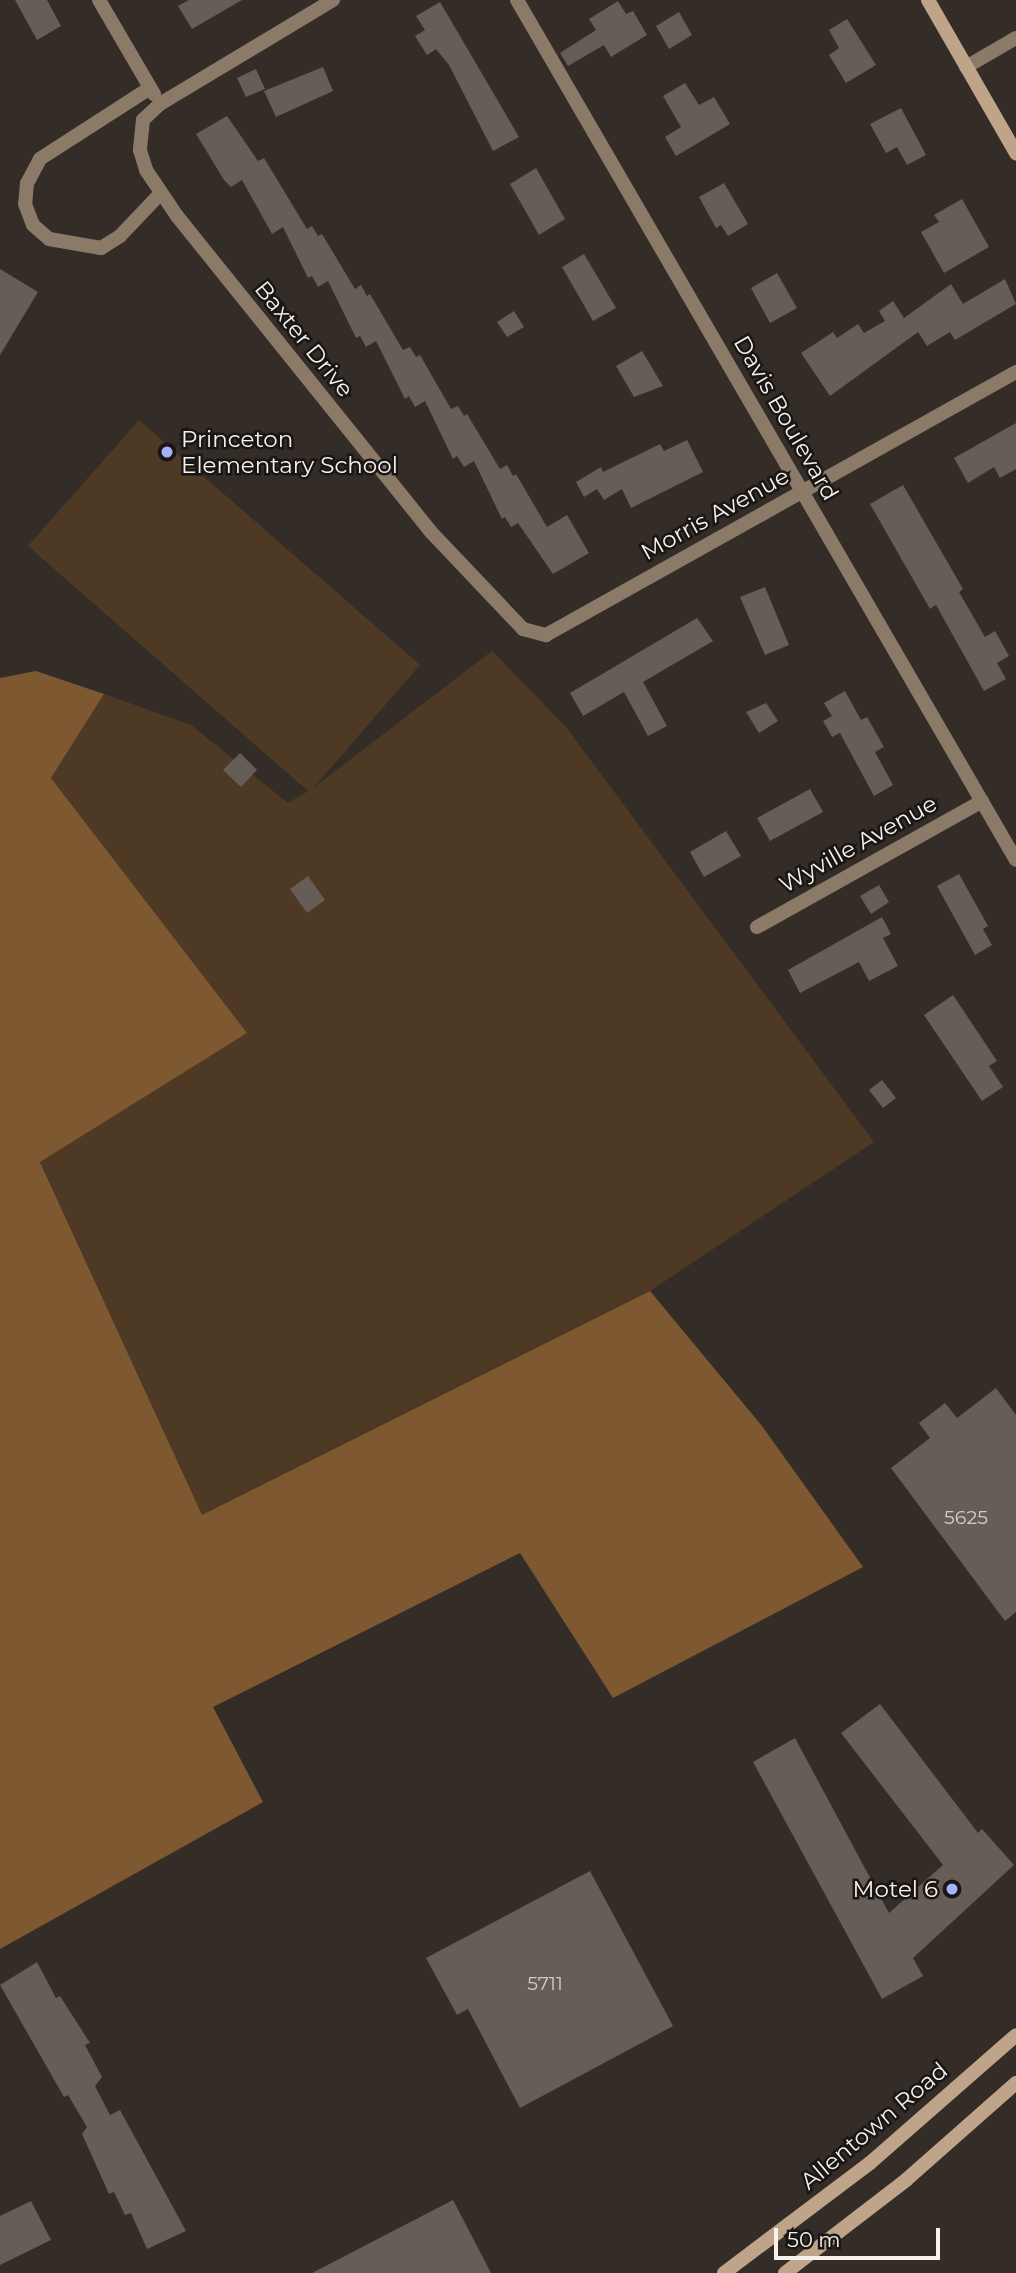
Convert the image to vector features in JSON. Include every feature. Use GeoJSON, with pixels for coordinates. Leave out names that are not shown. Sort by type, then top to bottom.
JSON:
{"type":"FeatureCollection","features":[{"type":"Feature","properties":{"kind":"main road"},"geometry":{"type":"LineString","coordinates":[[928,0],[1016,153]]}},
{"type":"Feature","properties":{"kind":"main road","name":"Allentown Road"},"geometry":{"type":"LineString","coordinates":[[724,2273],[860,2171],[1016,2035]]}},
{"type":"Feature","properties":{"kind":"main road"},"geometry":{"type":"LineString","coordinates":[[785,2273],[906,2180],[1016,2083]]}},
{"type":"Feature","properties":{"kind":"street"},"geometry":{"type":"LineString","coordinates":[[99,0],[160,104],[333,0]]}},
{"type":"Feature","properties":{"kind":"street","name":"Davis Boulevard"},"geometry":{"type":"LineString","coordinates":[[517,0],[1016,860]]}},
{"type":"Feature","properties":{"kind":"street"},"geometry":{"type":"LineString","coordinates":[[966,66],[1016,38]]}},
{"type":"Feature","properties":{"kind":"street"},"geometry":{"type":"LineString","coordinates":[[150,88],[40,159],[27,183],[25,204],[33,225],[49,239],[101,248],[120,236],[162,193]]}},
{"type":"Feature","properties":{"kind":"street","name":"Baxter Drive"},"geometry":{"type":"LineString","coordinates":[[160,104],[143,120],[139,150],[146,170],[162,193],[431,532],[505,616],[533,634],[546,635]]}},
{"type":"Feature","properties":{"kind":"street","name":"Morris Avenue"},"geometry":{"type":"LineString","coordinates":[[546,635],[1016,372]]}},
{"type":"Feature","properties":{"kind":"street","name":"Wyville Avenue"},"geometry":{"type":"LineString","coordinates":[[757,927],[982,801]]}},
{"type":"Feature","properties":{"kind":"shaded area"},"geometry":{"type":"Polygon","coordinates":[[[139,420],[420,665],[313,788],[492,651],[566,727],[874,1142],[650,1291],[202,1516],[40,1161],[246,1033],[51,778],[104,694],[191,725],[288,803],[308,791],[28,546],[139,420]]]}},
{"type":"Feature","properties":{"kind":"shaded area"},"geometry":{"type":"Polygon","coordinates":[[[36,671],[104,694],[51,778],[247,1033],[40,1162],[202,1515],[650,1291],[762,1426],[863,1567],[613,1698],[520,1553],[213,1707],[263,1802],[0,1949],[0,678],[36,671]]]}},
{"type":"Feature","properties":{"kind":"building"},"geometry":{"type":"Polygon","coordinates":[[[15,0],[47,0],[61,26],[37,40],[15,0]]]}},
{"type":"Feature","properties":{"kind":"building"},"geometry":{"type":"Polygon","coordinates":[[[189,0],[242,0],[192,29],[178,6],[189,0]]]}},
{"type":"Feature","properties":{"kind":"building"},"geometry":{"type":"Polygon","coordinates":[[[618,1],[626,14],[633,11],[647,35],[611,57],[604,45],[568,66],[560,53],[596,30],[589,19],[618,1]]]}},
{"type":"Feature","properties":{"kind":"building"},"geometry":{"type":"Polygon","coordinates":[[[440,2],[519,137],[493,151],[449,65],[436,49],[427,55],[415,36],[425,30],[416,16],[440,2]]]}},
{"type":"Feature","properties":{"kind":"building"},"geometry":{"type":"Polygon","coordinates":[[[679,12],[692,35],[669,49],[656,26],[679,12]]]}},
{"type":"Feature","properties":{"kind":"building"},"geometry":{"type":"Polygon","coordinates":[[[847,19],[876,65],[846,83],[829,55],[839,48],[829,30],[847,19]]]}},
{"type":"Feature","properties":{"kind":"building"},"geometry":{"type":"Polygon","coordinates":[[[323,67],[333,91],[276,117],[264,91],[323,67]]]}},
{"type":"Feature","properties":{"kind":"building"},"geometry":{"type":"Polygon","coordinates":[[[256,69],[265,89],[246,97],[237,78],[256,69]]]}},
{"type":"Feature","properties":{"kind":"building"},"geometry":{"type":"Polygon","coordinates":[[[685,83],[699,105],[714,97],[730,124],[676,156],[665,137],[681,127],[663,96],[685,83]]]}},
{"type":"Feature","properties":{"kind":"building"},"geometry":{"type":"Polygon","coordinates":[[[901,108],[926,155],[907,165],[897,147],[886,153],[870,124],[901,108]]]}},
{"type":"Feature","properties":{"kind":"building"},"geometry":{"type":"Polygon","coordinates":[[[227,116],[258,161],[264,158],[307,229],[312,226],[318,236],[322,234],[355,289],[361,285],[367,296],[370,294],[403,350],[410,347],[416,357],[420,355],[451,409],[458,406],[464,416],[467,414],[500,469],[507,465],[513,476],[516,474],[547,527],[567,515],[589,553],[553,574],[518,523],[511,527],[505,517],[502,519],[474,461],[464,467],[457,456],[453,459],[425,401],[415,407],[409,396],[405,399],[376,341],[366,347],[360,336],[356,338],[328,281],[318,287],[312,276],[308,278],[283,227],[272,234],[242,180],[231,187],[224,180],[196,134],[227,116]]]}},
{"type":"Feature","properties":{"kind":"building"},"geometry":{"type":"Polygon","coordinates":[[[536,168],[565,219],[539,235],[510,184],[536,168]]]}},
{"type":"Feature","properties":{"kind":"building"},"geometry":{"type":"Polygon","coordinates":[[[724,183],[748,224],[728,236],[721,225],[716,228],[699,197],[724,183]]]}},
{"type":"Feature","properties":{"kind":"building"},"geometry":{"type":"Polygon","coordinates":[[[962,199],[989,247],[944,273],[921,232],[939,222],[934,215],[962,199]]]}},
{"type":"Feature","properties":{"kind":"building"},"geometry":{"type":"Polygon","coordinates":[[[584,254],[616,308],[593,321],[562,267],[584,254]]]}},
{"type":"Feature","properties":{"kind":"building"},"geometry":{"type":"Polygon","coordinates":[[[0,269],[38,292],[0,355],[0,269]]]}},
{"type":"Feature","properties":{"kind":"building"},"geometry":{"type":"Polygon","coordinates":[[[777,273],[797,308],[770,323],[751,288],[777,273]]]}},
{"type":"Feature","properties":{"kind":"building"},"geometry":{"type":"Polygon","coordinates":[[[1005,279],[1016,304],[955,340],[950,332],[927,346],[918,332],[830,396],[801,353],[833,332],[837,338],[858,324],[864,333],[885,321],[879,311],[893,301],[904,318],[951,284],[963,304],[1005,279]]]}},
{"type":"Feature","properties":{"kind":"building"},"geometry":{"type":"Polygon","coordinates":[[[514,311],[524,327],[507,337],[497,322],[514,311]]]}},
{"type":"Feature","properties":{"kind":"building"},"geometry":{"type":"Polygon","coordinates":[[[642,351],[663,386],[634,397],[616,366],[642,351]]]}},
{"type":"Feature","properties":{"kind":"building"},"geometry":{"type":"Polygon","coordinates":[[[1016,423],[1016,469],[1000,478],[994,467],[968,483],[954,458],[1016,423]]]}},
{"type":"Feature","properties":{"kind":"building"},"geometry":{"type":"Polygon","coordinates":[[[687,440],[703,472],[631,508],[622,489],[604,500],[597,489],[584,497],[576,482],[601,467],[603,472],[660,444],[664,451],[687,440]]]}},
{"type":"Feature","properties":{"kind":"building"},"geometry":{"type":"Polygon","coordinates":[[[903,485],[963,589],[959,592],[985,637],[995,631],[1009,656],[997,663],[1006,679],[984,691],[936,605],[930,609],[870,504],[903,485]]]}},
{"type":"Feature","properties":{"kind":"building"},"geometry":{"type":"Polygon","coordinates":[[[765,587],[789,645],[765,655],[740,597],[765,587]]]}},
{"type":"Feature","properties":{"kind":"building"},"geometry":{"type":"Polygon","coordinates":[[[697,618],[713,641],[643,682],[667,726],[648,736],[624,692],[583,716],[570,693],[697,618]]]}},
{"type":"Feature","properties":{"kind":"building"},"geometry":{"type":"Polygon","coordinates":[[[845,691],[861,720],[867,717],[884,747],[875,752],[893,785],[874,796],[840,733],[832,737],[823,721],[832,716],[824,703],[845,691]]]}},
{"type":"Feature","properties":{"kind":"building"},"geometry":{"type":"Polygon","coordinates":[[[766,703],[778,721],[759,733],[746,712],[766,703]]]}},
{"type":"Feature","properties":{"kind":"building"},"geometry":{"type":"Polygon","coordinates":[[[240,753],[257,770],[241,787],[223,770],[240,753]]]}},
{"type":"Feature","properties":{"kind":"building"},"geometry":{"type":"Polygon","coordinates":[[[810,789],[823,812],[770,841],[757,818],[810,789]]]}},
{"type":"Feature","properties":{"kind":"building"},"geometry":{"type":"Polygon","coordinates":[[[726,831],[741,856],[704,877],[690,852],[726,831]]]}},
{"type":"Feature","properties":{"kind":"building"},"geometry":{"type":"Polygon","coordinates":[[[959,874],[988,926],[983,929],[992,945],[975,955],[937,886],[959,874]]]}},
{"type":"Feature","properties":{"kind":"building"},"geometry":{"type":"Polygon","coordinates":[[[308,876],[325,900],[307,913],[290,889],[308,876]]]}},
{"type":"Feature","properties":{"kind":"building"},"geometry":{"type":"Polygon","coordinates":[[[879,885],[889,902],[871,914],[860,896],[879,885]]]}},
{"type":"Feature","properties":{"kind":"building"},"geometry":{"type":"Polygon","coordinates":[[[882,917],[891,934],[883,938],[898,966],[869,981],[859,962],[800,993],[788,970],[882,917]]]}},
{"type":"Feature","properties":{"kind":"building"},"geometry":{"type":"Polygon","coordinates":[[[953,995],[997,1061],[989,1066],[1003,1087],[982,1101],[924,1015],[953,995]]]}},
{"type":"Feature","properties":{"kind":"building"},"geometry":{"type":"Polygon","coordinates":[[[882,1080],[896,1098],[883,1108],[869,1090],[882,1080]]]}},
{"type":"Feature","properties":{"kind":"building"},"geometry":{"type":"Polygon","coordinates":[[[996,1388],[1016,1415],[1016,1612],[1005,1621],[891,1468],[930,1438],[919,1423],[945,1403],[957,1418],[996,1388]]]}},
{"type":"Feature","properties":{"kind":"building"},"geometry":{"type":"Polygon","coordinates":[[[880,1704],[978,1833],[982,1829],[1014,1865],[913,1958],[923,1976],[882,1999],[753,1762],[795,1738],[889,1913],[943,1865],[841,1733],[880,1704]]]}},
{"type":"Feature","properties":{"kind":"building"},"geometry":{"type":"Polygon","coordinates":[[[590,1871],[673,2026],[520,2108],[468,2009],[457,2015],[426,1958],[590,1871]]]}},
{"type":"Feature","properties":{"kind":"building"},"geometry":{"type":"Polygon","coordinates":[[[37,1962],[56,1998],[60,1996],[90,2043],[85,2045],[102,2077],[95,2086],[110,2115],[120,2110],[186,2231],[147,2249],[131,2213],[125,2215],[114,2192],[109,2194],[82,2134],[87,2127],[68,2095],[64,2097],[0,1985],[37,1962]]]}},
{"type":"Feature","properties":{"kind":"building"},"geometry":{"type":"Polygon","coordinates":[[[453,2200],[491,2273],[312,2273],[453,2200]]]}},
{"type":"Feature","properties":{"kind":"building"},"geometry":{"type":"Polygon","coordinates":[[[31,2201],[51,2240],[0,2265],[0,2216],[31,2201]]]}},
{"type":"Feature","properties":{"kind":"place","name":"Princeton Elementary School"},"geometry":{"type":"Point","coordinates":[167,452]}},
{"type":"Feature","properties":{"kind":"place","name":"Motel 6"},"geometry":{"type":"Point","coordinates":[952,1889]}}]}
